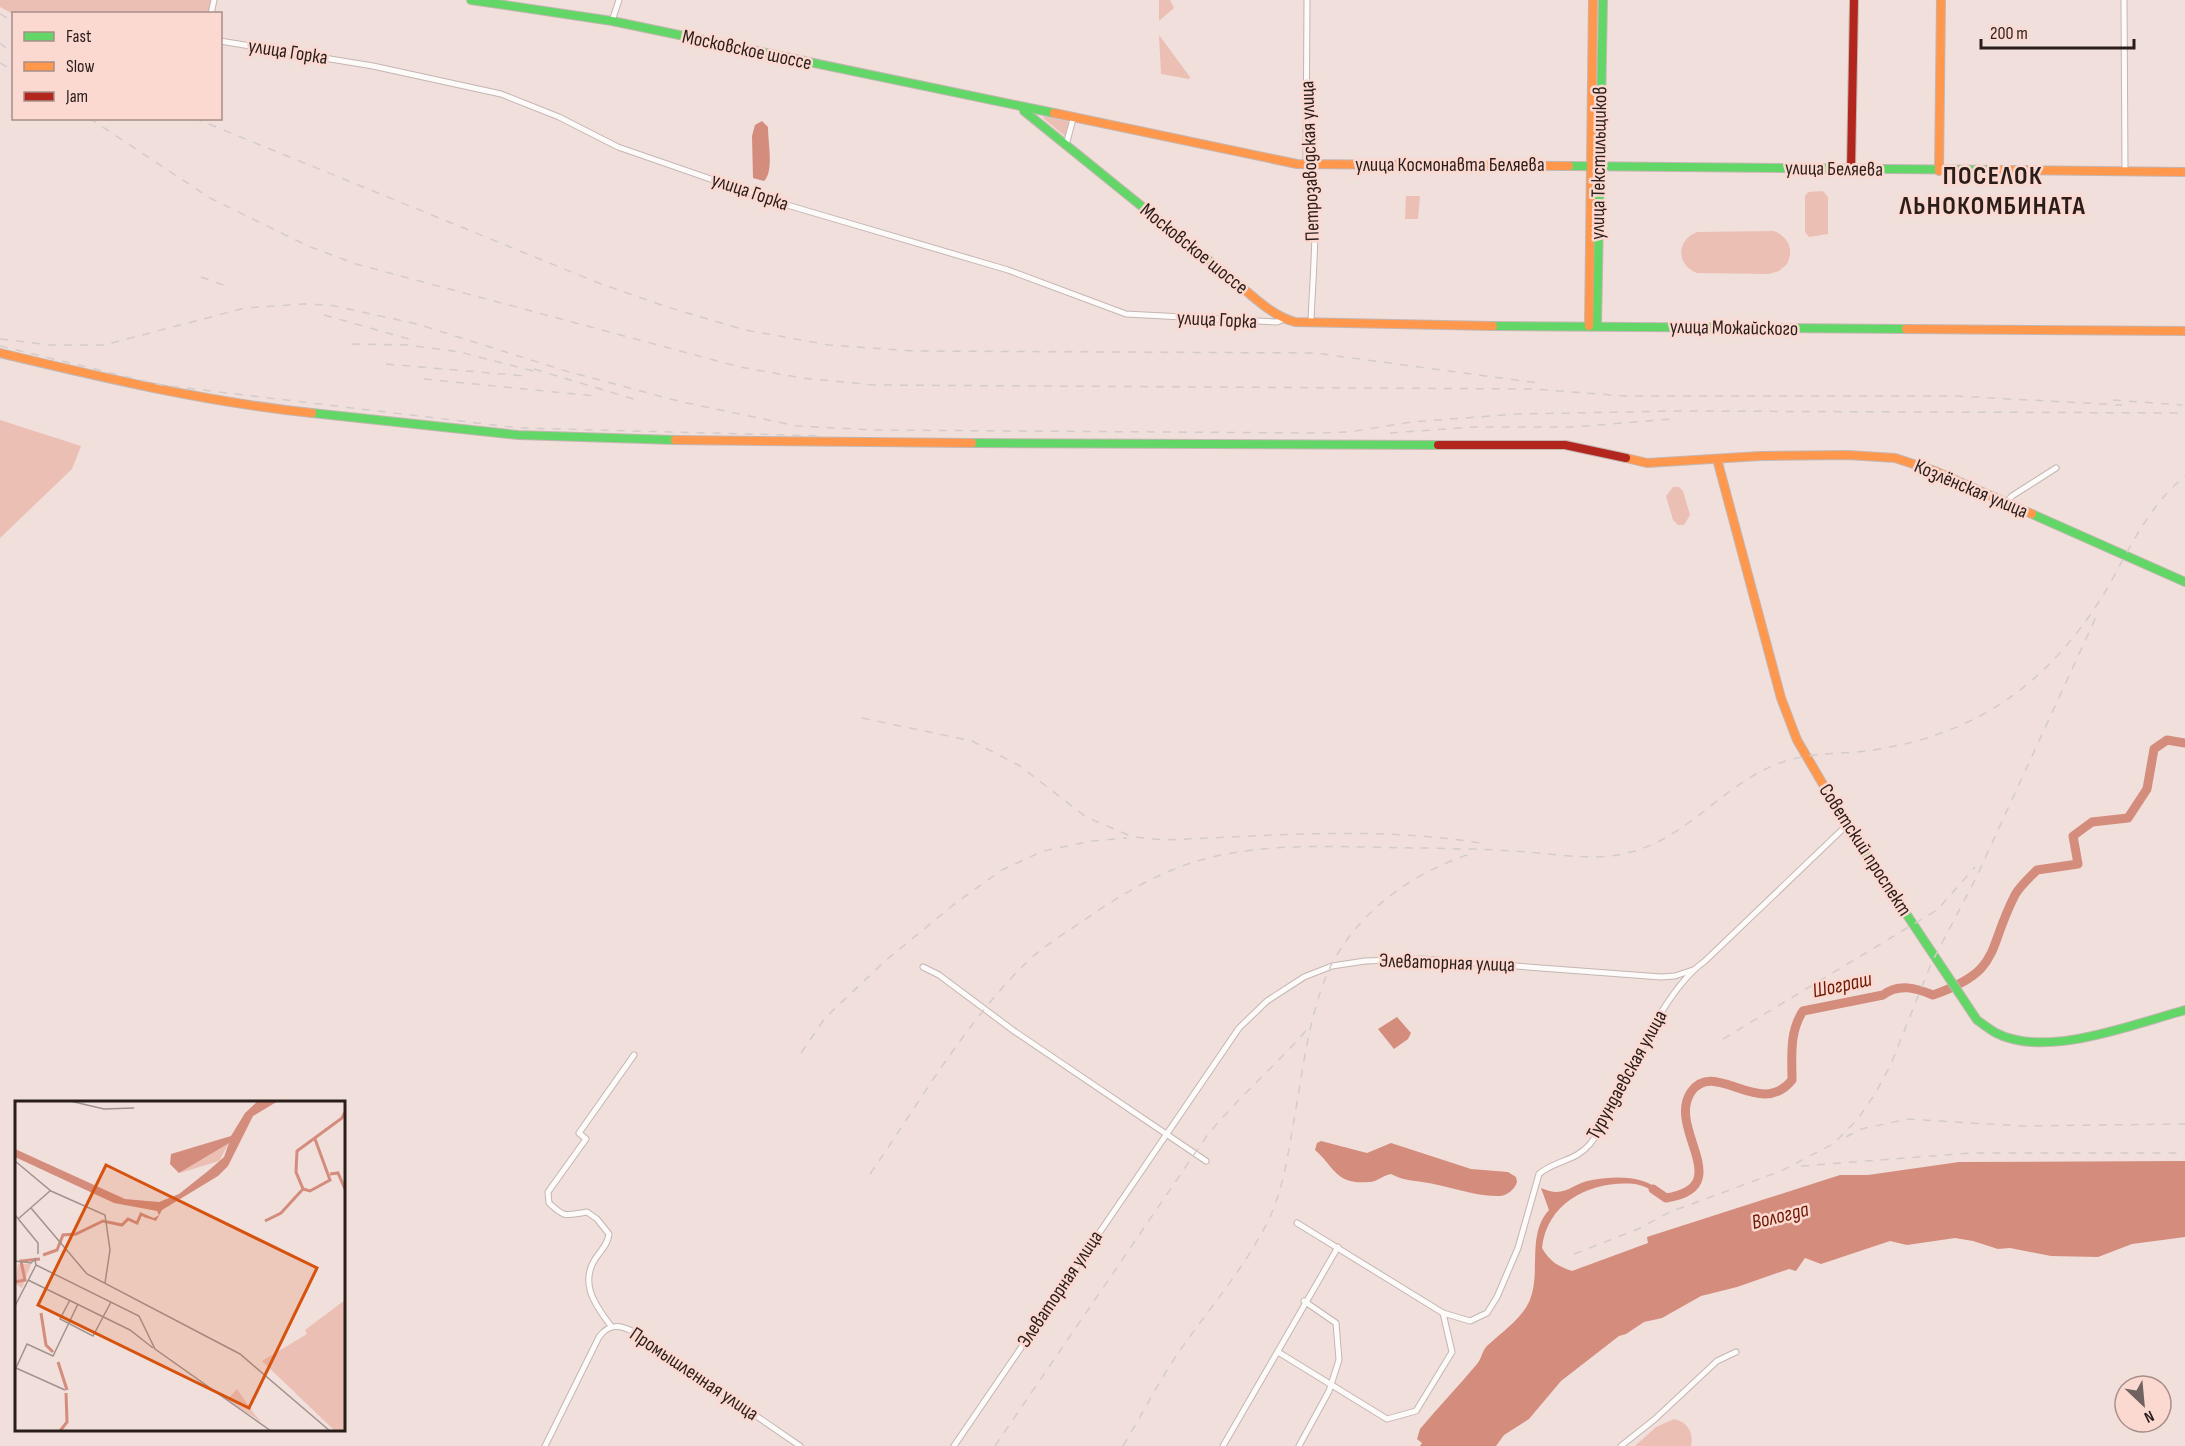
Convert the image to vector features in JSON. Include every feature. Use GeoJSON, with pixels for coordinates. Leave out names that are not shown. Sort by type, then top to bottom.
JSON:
{"type":"FeatureCollection","features":[{"type":"Feature","properties":{"kind":"street","name":"Московское шоссе"},"geometry":{"type":"LineString","coordinates":[[471,0],[506,2],[612,21],[1266,159],[1309,165]]}},
{"type":"Feature","properties":{"kind":"street"},"geometry":{"type":"LineString","coordinates":[[612,21],[619,0]]}},
{"type":"Feature","properties":{"kind":"street","name":"Петрозаводская улица"},"geometry":{"type":"LineString","coordinates":[[1307,0],[1306,149],[1313,222],[1311,322]]}},
{"type":"Feature","properties":{"kind":"street","name":"улица Текстильщиков"},"geometry":{"type":"LineString","coordinates":[[1593,0],[1595,166],[1593,326]]}},
{"type":"Feature","properties":{"kind":"street","name":"улица Текстильщиков"},"geometry":{"type":"LineString","coordinates":[[1595,166],[1603,0]]}},
{"type":"Feature","properties":{"kind":"street"},"geometry":{"type":"LineString","coordinates":[[1851,169],[1854,0]]}},
{"type":"Feature","properties":{"kind":"street"},"geometry":{"type":"LineString","coordinates":[[1939,171],[1941,0]]}},
{"type":"Feature","properties":{"kind":"street"},"geometry":{"type":"LineString","coordinates":[[2124,0],[2125,172]]}},
{"type":"Feature","properties":{"kind":"street","name":"улица Горка"},"geometry":{"type":"LineString","coordinates":[[222,41],[373,66],[501,94],[559,117],[629,151],[777,202],[1008,270],[1126,314],[1277,322],[1284,319]]}},
{"type":"Feature","properties":{"kind":"street","name":"Московское шоссе"},"geometry":{"type":"LineString","coordinates":[[1021,108],[1284,319]]}},
{"type":"Feature","properties":{"kind":"street"},"geometry":{"type":"LineString","coordinates":[[1066,145],[1073,119]]}},
{"type":"Feature","properties":{"kind":"street","name":"улица Космонавта Беляева"},"geometry":{"type":"LineString","coordinates":[[1309,165],[1595,166]]}},
{"type":"Feature","properties":{"kind":"street","name":"улица Беляева"},"geometry":{"type":"LineString","coordinates":[[1595,166],[2185,172]]}},
{"type":"Feature","properties":{"kind":"street","name":"улица Можайского"},"geometry":{"type":"LineString","coordinates":[[1284,319],[1311,322],[1593,326],[2185,331]]}},
{"type":"Feature","properties":{"kind":"street","name":"Козлёнская улица"},"geometry":{"type":"LineString","coordinates":[[0,353],[120,382],[237,405],[518,435],[764,442],[1565,445],[1647,463],[1718,463],[1744,456],[1830,455],[1894,458],[1935,471],[2185,582]]}},
{"type":"Feature","properties":{"kind":"street","name":"Советский проспект"},"geometry":{"type":"LineString","coordinates":[[1718,463],[1780,698],[1805,756],[1847,825],[1960,998],[1977,1020],[1991,1032],[2027,1041],[2079,1038],[2185,1010]]}},
{"type":"Feature","properties":{"kind":"street"},"geometry":{"type":"LineString","coordinates":[[2007,503],[2012,496],[2056,468]]}},
{"type":"Feature","properties":{"kind":"street","name":"Турундаевская улица"},"geometry":{"type":"LineString","coordinates":[[1297,1223],[1443,1313],[1470,1321],[1487,1313],[1497,1297],[1518,1248],[1539,1174],[1548,1166],[1577,1156],[1592,1142],[1669,1001],[1693,970],[1705,962],[1847,825]]}},
{"type":"Feature","properties":{"kind":"street","name":"Элеваторная улица"},"geometry":{"type":"LineString","coordinates":[[954,1446],[1167,1133],[1252,1014],[1285,988],[1328,968],[1365,961],[1403,959],[1661,977],[1675,976],[1693,970]]}},
{"type":"Feature","properties":{"kind":"street"},"geometry":{"type":"LineString","coordinates":[[923,967],[962,991],[1014,1031],[1206,1161]]}},
{"type":"Feature","properties":{"kind":"street"},"geometry":{"type":"LineString","coordinates":[[612,1326],[589,1289],[587,1280],[589,1270],[607,1243],[609,1234],[597,1219],[587,1212],[571,1217],[561,1214],[549,1203],[548,1192],[586,1139],[579,1133],[634,1055]]}},
{"type":"Feature","properties":{"kind":"street"},"geometry":{"type":"LineString","coordinates":[[1223,1446],[1278,1353],[1304,1301],[1338,1247]]}},
{"type":"Feature","properties":{"kind":"street"},"geometry":{"type":"LineString","coordinates":[[1299,1446],[1331,1385],[1339,1360],[1336,1323],[1304,1301]]}},
{"type":"Feature","properties":{"kind":"street"},"geometry":{"type":"LineString","coordinates":[[1278,1353],[1387,1419],[1416,1411],[1452,1352],[1443,1313]]}},
{"type":"Feature","properties":{"kind":"street","name":"Промышленная улица"},"geometry":{"type":"LineString","coordinates":[[546,1446],[599,1336],[612,1326],[621,1326],[634,1332],[800,1446]]}},
{"type":"Feature","properties":{"kind":"street"},"geometry":{"type":"LineString","coordinates":[[1621,1446],[1655,1419],[1717,1361],[1736,1352]]}},
{"type":"Feature","properties":{"kind":"shaded area"},"geometry":{"type":"Polygon","coordinates":[[[0,0],[212,0],[209,12],[12,13],[0,7],[0,0]]]}},
{"type":"Feature","properties":{"kind":"shaded area"},"geometry":{"type":"Polygon","coordinates":[[[1159,0],[1170,0],[1174,8],[1159,21],[1159,0]]]}},
{"type":"Feature","properties":{"kind":"shaded area"},"geometry":{"type":"Polygon","coordinates":[[[1159,35],[1190,77],[1189,79],[1161,74],[1159,35]]]}},
{"type":"Feature","properties":{"kind":"shaded area"},"geometry":{"type":"Polygon","coordinates":[[[1044,116],[1070,122],[1066,137],[1043,118],[1044,116]]]}},
{"type":"Feature","properties":{"kind":"shaded area"},"geometry":{"type":"Polygon","coordinates":[[[1823,191],[1828,197],[1828,234],[1809,237],[1805,232],[1805,196],[1808,192],[1823,191]]]}},
{"type":"Feature","properties":{"kind":"shaded area"},"geometry":{"type":"Polygon","coordinates":[[[1406,196],[1420,196],[1418,219],[1405,219],[1406,196]]]}},
{"type":"Feature","properties":{"kind":"shaded area"},"geometry":{"type":"Polygon","coordinates":[[[1774,231],[1787,240],[1790,249],[1787,264],[1779,271],[1769,274],[1697,273],[1690,269],[1682,259],[1682,246],[1690,236],[1697,232],[1774,231]]]}},
{"type":"Feature","properties":{"kind":"shaded area"},"geometry":{"type":"Polygon","coordinates":[[[0,420],[81,446],[72,469],[0,538],[0,420]]]}},
{"type":"Feature","properties":{"kind":"shaded area"},"geometry":{"type":"Polygon","coordinates":[[[1673,487],[1679,487],[1683,491],[1690,515],[1684,525],[1678,525],[1673,520],[1666,496],[1673,487]]]}},
{"type":"Feature","properties":{"kind":"shaded area"},"geometry":{"type":"Polygon","coordinates":[[[1674,1419],[1688,1428],[1691,1446],[1635,1446],[1656,1427],[1674,1419]]]}},
{"type":"Feature","properties":{"kind":"water"},"geometry":{"type":"Polygon","coordinates":[[[762,121],[768,127],[770,156],[769,171],[764,181],[753,178],[752,136],[755,125],[762,121]]]}},
{"type":"Feature","properties":{"kind":"water"},"geometry":{"type":"Polygon","coordinates":[[[1397,1017],[1411,1033],[1408,1039],[1394,1049],[1378,1029],[1397,1017]]]}},
{"type":"Feature","properties":{"kind":"water"},"geometry":{"type":"Polygon","coordinates":[[[1321,1141],[1367,1153],[1391,1143],[1471,1169],[1508,1172],[1516,1177],[1517,1182],[1515,1187],[1506,1194],[1490,1196],[1406,1180],[1391,1174],[1372,1182],[1349,1181],[1337,1174],[1315,1150],[1317,1143],[1321,1141]]]}},
{"type":"Feature","properties":{"kind":"water","name":"Вологда"},"geometry":{"type":"Polygon","coordinates":[[[2185,1161],[2185,1237],[2132,1244],[2098,1257],[2051,1256],[2010,1248],[1998,1249],[1955,1238],[1907,1245],[1890,1241],[1821,1264],[1805,1258],[1796,1271],[1789,1269],[1737,1287],[1701,1296],[1662,1318],[1644,1322],[1619,1336],[1561,1381],[1529,1419],[1504,1435],[1496,1446],[1420,1446],[1422,1443],[1417,1439],[1420,1429],[1477,1364],[1486,1347],[1516,1320],[1529,1302],[1533,1291],[1538,1231],[1549,1210],[1541,1188],[1556,1192],[1592,1180],[1630,1178],[1647,1183],[1662,1193],[1635,1184],[1603,1186],[1588,1190],[1563,1206],[1553,1218],[1546,1232],[1542,1248],[1555,1263],[1572,1271],[1648,1243],[1647,1237],[1840,1175],[1868,1175],[1959,1162],[2185,1161]]]}},
{"type":"Feature","properties":{"kind":"waterway","name":"Шограш"},"geometry":{"type":"LineString","coordinates":[[1653,1189],[1666,1198],[1687,1192],[1697,1182],[1699,1169],[1687,1123],[1686,1107],[1691,1092],[1701,1083],[1712,1081],[1766,1094],[1779,1091],[1792,1080],[1793,1036],[1803,1011],[1883,995],[1901,988],[1920,990],[1933,995],[1971,977],[1989,957],[2015,895],[2025,882],[2037,870],[2078,864],[2073,836],[2092,822],[2128,818],[2147,789],[2154,749],[2167,740],[2185,743]]}},
{"type":"Feature","properties":{"kind":"railway"},"geometry":{"type":"LineString","coordinates":[[0,14],[12,21]]}},
{"type":"Feature","properties":{"kind":"railway"},"geometry":{"type":"LineString","coordinates":[[0,43],[12,53]]}},
{"type":"Feature","properties":{"kind":"railway"},"geometry":{"type":"LineString","coordinates":[[0,63],[12,70]]}},
{"type":"Feature","properties":{"kind":"railway"},"geometry":{"type":"LineString","coordinates":[[92,120],[210,198],[308,246],[356,264],[740,367],[802,378],[874,385],[1533,389],[1625,396],[1954,396],[2122,405]]}},
{"type":"Feature","properties":{"kind":"railway"},"geometry":{"type":"LineString","coordinates":[[199,120],[596,282],[664,306],[745,330],[829,345],[914,351],[1315,353],[1538,383]]}},
{"type":"Feature","properties":{"kind":"railway"},"geometry":{"type":"LineString","coordinates":[[201,277],[226,286]]}},
{"type":"Feature","properties":{"kind":"railway"},"geometry":{"type":"LineString","coordinates":[[0,339],[51,345],[104,345],[245,308],[304,304],[330,305],[417,324],[566,371],[682,402],[797,426],[875,430],[1310,433],[1348,432],[1412,422],[1517,414],[1674,411],[2185,413]]}},
{"type":"Feature","properties":{"kind":"railway"},"geometry":{"type":"LineString","coordinates":[[324,315],[416,341]]}},
{"type":"Feature","properties":{"kind":"railway"},"geometry":{"type":"LineString","coordinates":[[352,344],[407,345],[460,352],[541,373]]}},
{"type":"Feature","properties":{"kind":"railway"},"geometry":{"type":"LineString","coordinates":[[0,346],[161,385],[519,428],[824,436]]}},
{"type":"Feature","properties":{"kind":"railway"},"geometry":{"type":"LineString","coordinates":[[386,364],[525,376]]}},
{"type":"Feature","properties":{"kind":"railway"},"geometry":{"type":"LineString","coordinates":[[534,369],[637,400]]}},
{"type":"Feature","properties":{"kind":"railway"},"geometry":{"type":"LineString","coordinates":[[424,379],[595,396]]}},
{"type":"Feature","properties":{"kind":"railway"},"geometry":{"type":"LineString","coordinates":[[2113,400],[2182,405]]}},
{"type":"Feature","properties":{"kind":"railway"},"geometry":{"type":"LineString","coordinates":[[1390,433],[1474,427],[1574,427],[1672,419]]}},
{"type":"Feature","properties":{"kind":"railway"},"geometry":{"type":"LineString","coordinates":[[870,1174],[944,1063],[1005,985],[1035,954],[1051,942],[1145,882],[1201,860],[1284,847],[1470,849],[1610,856],[1636,851],[1658,842],[1735,788],[1777,764],[1806,756],[1886,748],[1944,732],[1993,709],[2013,695],[2032,680],[2066,646],[2095,608],[2150,514],[2185,476]]}},
{"type":"Feature","properties":{"kind":"railway"},"geometry":{"type":"LineString","coordinates":[[1574,1254],[1638,1229],[1670,1212],[1781,1171],[1833,1144],[1857,1120],[1875,1094],[1891,1064],[1931,964],[1976,878],[2096,617]]}},
{"type":"Feature","properties":{"kind":"railway"},"geometry":{"type":"LineString","coordinates":[[862,718],[972,741],[1020,766],[1086,817],[1133,837],[1164,840],[1362,834],[1441,838],[1480,843]]}},
{"type":"Feature","properties":{"kind":"railway"},"geometry":{"type":"LineString","coordinates":[[801,1053],[825,1018],[885,961],[957,902],[1002,870],[1043,851],[1092,841],[1127,838]]}},
{"type":"Feature","properties":{"kind":"railway"},"geometry":{"type":"LineString","coordinates":[[1123,1446],[1176,1356],[1238,1271],[1270,1217],[1285,1169],[1313,1015],[1326,976],[1335,958],[1361,922],[1394,893],[1432,870],[1473,853]]}},
{"type":"Feature","properties":{"kind":"railway"},"geometry":{"type":"LineString","coordinates":[[1723,1039],[1937,910],[1975,867]]}},
{"type":"Feature","properties":{"kind":"railway"},"geometry":{"type":"LineString","coordinates":[[995,1446],[1206,1137],[1310,1026]]}},
{"type":"Feature","properties":{"kind":"railway"},"geometry":{"type":"LineString","coordinates":[[1846,1137],[1861,1129],[1908,1119],[2021,1126],[2185,1124]]}},
{"type":"Feature","properties":{"kind":"railway"},"geometry":{"type":"LineString","coordinates":[[1801,1166],[1971,1153],[2185,1153]]}},
{"type":"Feature","properties":{"kind":"traffic: fast"},"geometry":{"type":"LineString","coordinates":[[471,0],[612,21],[1054,113]]}},
{"type":"Feature","properties":{"kind":"traffic: fast"},"geometry":{"type":"LineString","coordinates":[[1597,326],[1603,0]]}},
{"type":"Feature","properties":{"kind":"traffic: fast"},"geometry":{"type":"LineString","coordinates":[[1024,111],[1239,285]]}},
{"type":"Feature","properties":{"kind":"traffic: fast"},"geometry":{"type":"LineString","coordinates":[[1569,166],[2000,170]]}},
{"type":"Feature","properties":{"kind":"traffic: fast"},"geometry":{"type":"LineString","coordinates":[[1493,326],[1906,329]]}},
{"type":"Feature","properties":{"kind":"traffic: fast"},"geometry":{"type":"LineString","coordinates":[[312,413],[518,435],[675,440]]}},
{"type":"Feature","properties":{"kind":"traffic: fast"},"geometry":{"type":"LineString","coordinates":[[972,443],[1438,445]]}},
{"type":"Feature","properties":{"kind":"traffic: fast"},"geometry":{"type":"LineString","coordinates":[[2032,514],[2185,582]]}},
{"type":"Feature","properties":{"kind":"traffic: fast"},"geometry":{"type":"LineString","coordinates":[[1824,786],[1847,825],[1977,1020],[1996,1033],[2016,1040],[2064,1041],[2116,1030],[2185,1010]]}},
{"type":"Feature","properties":{"kind":"traffic: slow"},"geometry":{"type":"LineString","coordinates":[[1589,326],[1593,0]]}},
{"type":"Feature","properties":{"kind":"traffic: slow"},"geometry":{"type":"LineString","coordinates":[[1939,171],[1941,0]]}},
{"type":"Feature","properties":{"kind":"traffic: slow"},"geometry":{"type":"LineString","coordinates":[[1054,113],[1297,164],[1569,166]]}},
{"type":"Feature","properties":{"kind":"traffic: slow"},"geometry":{"type":"LineString","coordinates":[[2000,170],[2185,172]]}},
{"type":"Feature","properties":{"kind":"traffic: slow"},"geometry":{"type":"LineString","coordinates":[[1239,285],[1272,311],[1295,322],[1493,326]]}},
{"type":"Feature","properties":{"kind":"traffic: slow"},"geometry":{"type":"LineString","coordinates":[[1906,329],[2185,331]]}},
{"type":"Feature","properties":{"kind":"traffic: slow"},"geometry":{"type":"LineString","coordinates":[[0,353],[194,396],[312,413]]}},
{"type":"Feature","properties":{"kind":"traffic: slow"},"geometry":{"type":"LineString","coordinates":[[675,440],[972,443]]}},
{"type":"Feature","properties":{"kind":"traffic: slow"},"geometry":{"type":"LineString","coordinates":[[1626,458],[1647,463],[1760,456],[1848,455],[1895,458],[1935,471],[2032,514]]}},
{"type":"Feature","properties":{"kind":"traffic: slow"},"geometry":{"type":"LineString","coordinates":[[1717,459],[1781,698],[1797,740],[1824,786]]}},
{"type":"Feature","properties":{"kind":"traffic: jam"},"geometry":{"type":"LineString","coordinates":[[1851,169],[1854,0]]}},
{"type":"Feature","properties":{"kind":"traffic: jam"},"geometry":{"type":"LineString","coordinates":[[1438,445],[1565,445],[1626,458]]}},
{"type":"Feature","properties":{"kind":"district","name":"ПОСЕЛОК ЛЬНОКОМБИНАТА"},"geometry":{"type":"Point","coordinates":[1993,191]}}]}
